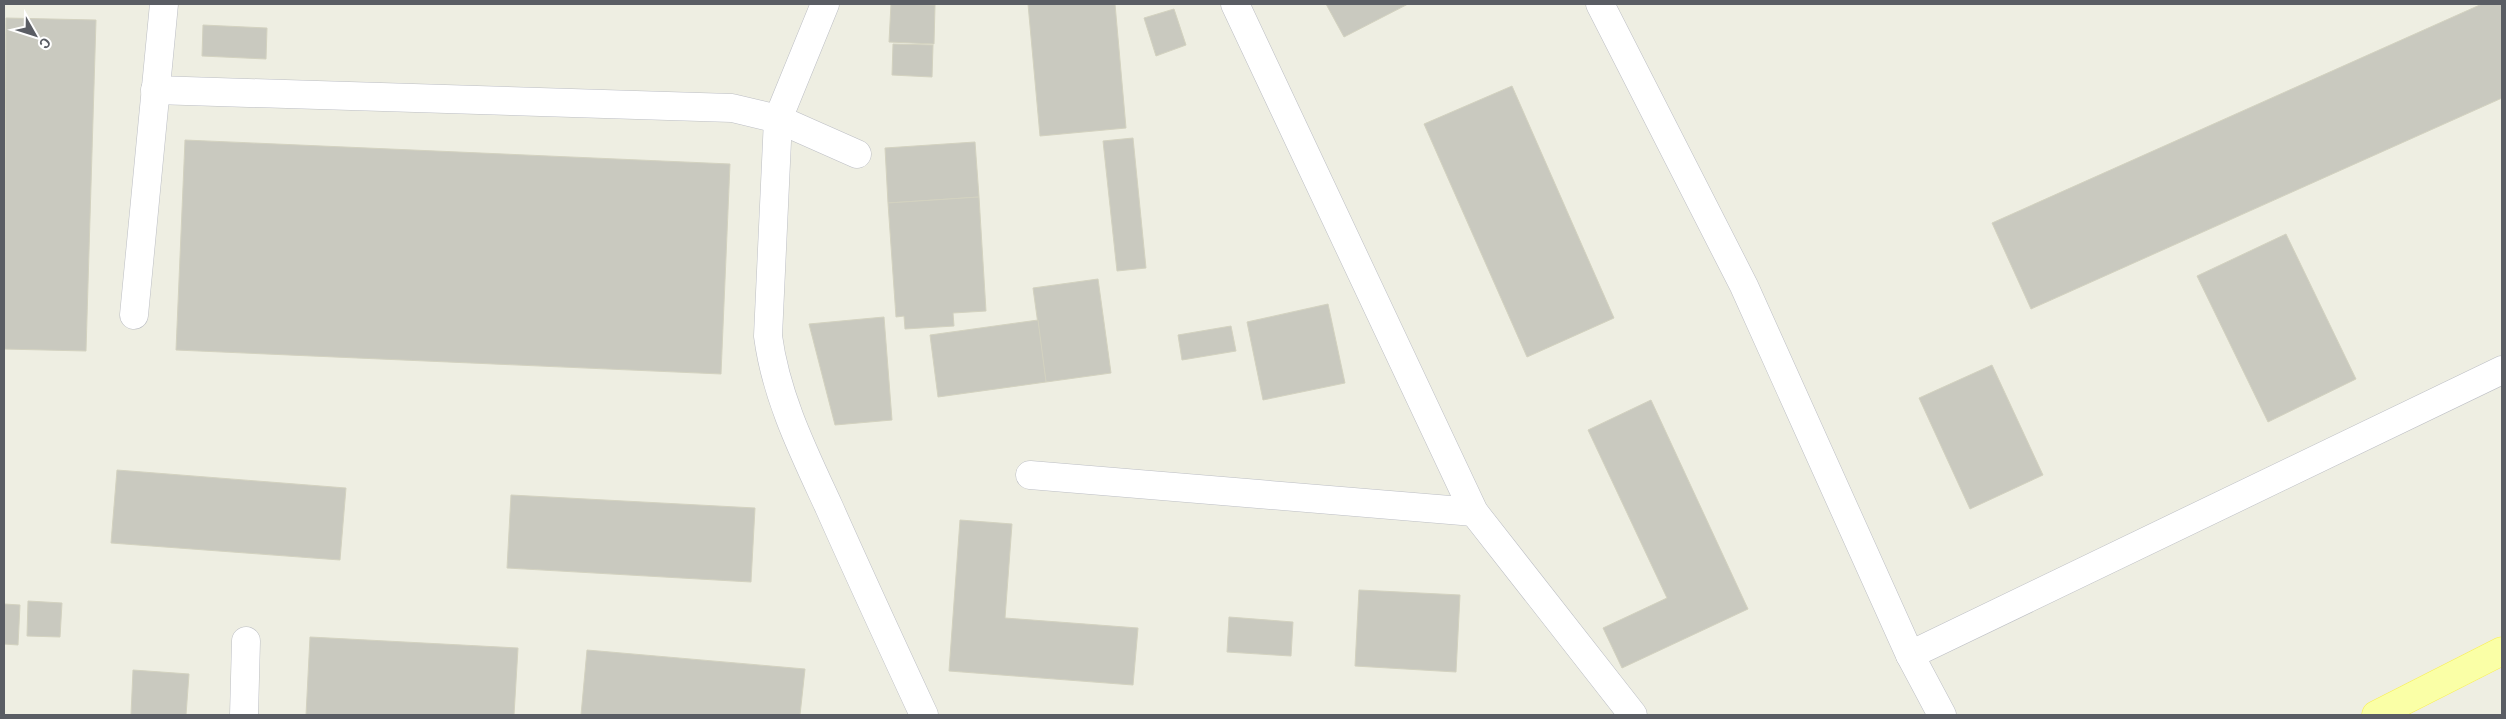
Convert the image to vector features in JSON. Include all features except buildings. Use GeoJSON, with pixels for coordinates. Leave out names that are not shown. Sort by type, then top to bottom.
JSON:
{"type":"FeatureCollection","features":[{"type":"Feature","properties":{"kind":"main road"},"geometry":{"type":"LineString","coordinates":[[2376,715],[2502,651]]}},
{"type":"Feature","properties":{"kind":"street"},"geometry":{"type":"LineString","coordinates":[[134,315],[154,90],[164,4]]}},
{"type":"Feature","properties":{"kind":"street"},"geometry":{"type":"LineString","coordinates":[[825,4],[778,119],[768,336],[771,361],[780,392],[816,478],[924,715]]}},
{"type":"Feature","properties":{"kind":"street"},"geometry":{"type":"LineString","coordinates":[[1236,4],[1474,512],[1634,715]]}},
{"type":"Feature","properties":{"kind":"street"},"geometry":{"type":"LineString","coordinates":[[1600,4],[1744,286],[1910,655],[1942,715]]}},
{"type":"Feature","properties":{"kind":"street"},"geometry":{"type":"LineString","coordinates":[[154,90],[732,108],[778,119],[857,154]]}},
{"type":"Feature","properties":{"kind":"street"},"geometry":{"type":"LineString","coordinates":[[1910,655],[2502,370]]}},
{"type":"Feature","properties":{"kind":"street"},"geometry":{"type":"LineString","coordinates":[[1030,475],[1474,512]]}},
{"type":"Feature","properties":{"kind":"street"},"geometry":{"type":"LineString","coordinates":[[244,715],[246,641]]}}]}
